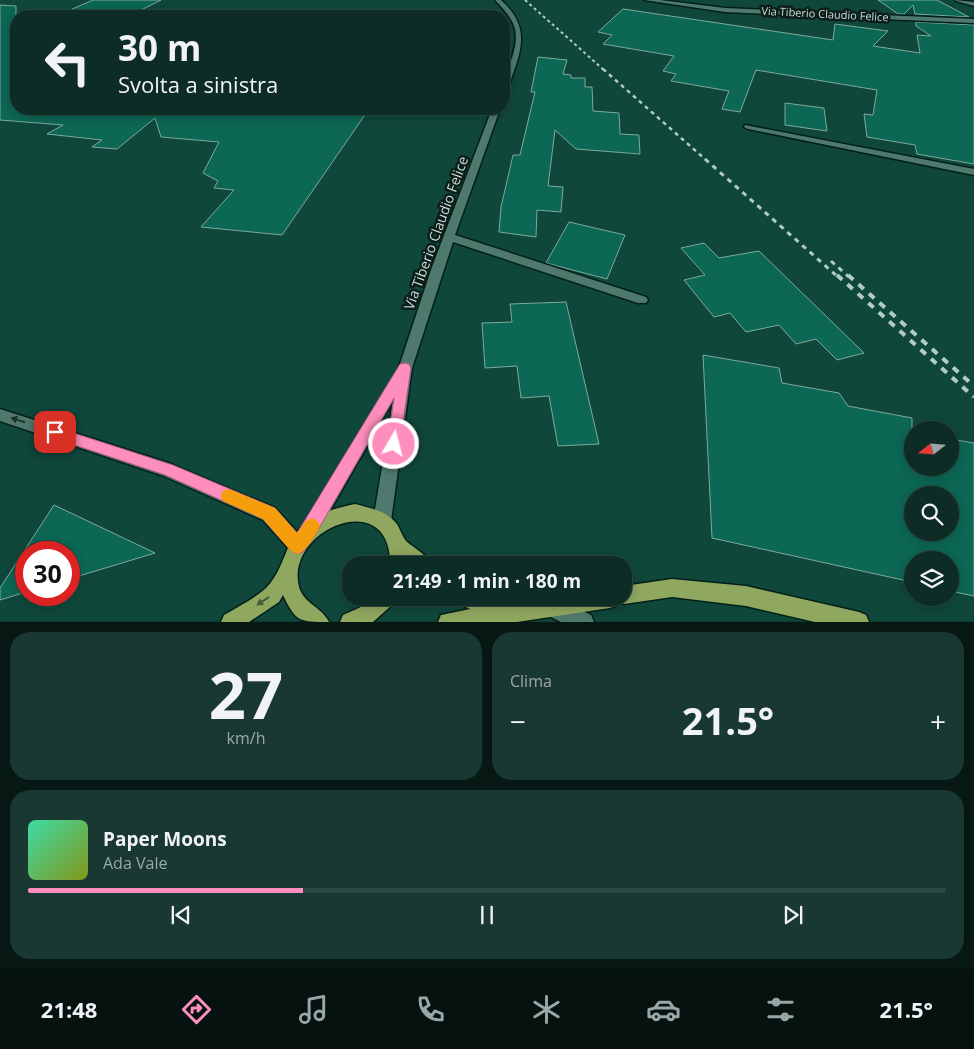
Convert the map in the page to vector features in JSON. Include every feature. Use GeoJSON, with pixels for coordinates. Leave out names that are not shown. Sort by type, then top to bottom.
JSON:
{"type":"FeatureCollection","features":[{"type":"Feature","properties":{"kind":"main road"},"geometry":{"type":"LineString","coordinates":[[319,622],[309,617],[299,608],[292,597],[288,574],[291,559],[308,532],[330,517],[354,512],[370,514],[382,521],[393,532],[399,546],[399,556]]}},
{"type":"Feature","properties":{"kind":"main road"},"geometry":{"type":"LineString","coordinates":[[399,546],[411,556]]}},
{"type":"Feature","properties":{"kind":"main road"},"geometry":{"type":"LineString","coordinates":[[230,622],[272,595],[288,574]]}},
{"type":"Feature","properties":{"kind":"main road"},"geometry":{"type":"LineString","coordinates":[[632,594],[672,588],[746,596],[859,622]]}},
{"type":"Feature","properties":{"kind":"main road"},"geometry":{"type":"LineString","coordinates":[[350,622],[368,614],[376,606]]}},
{"type":"Feature","properties":{"kind":"main road"},"geometry":{"type":"LineString","coordinates":[[485,606],[501,614]]}},
{"type":"Feature","properties":{"kind":"main road"},"geometry":{"type":"LineString","coordinates":[[448,622],[558,606]]}},
{"type":"Feature","properties":{"kind":"street"},"geometry":{"type":"LineString","coordinates":[[498,0],[509,10]]}},
{"type":"Feature","properties":{"kind":"street","name":"Via Tiberio Claudio Felice"},"geometry":{"type":"LineString","coordinates":[[647,0],[725,10],[974,21]]}},
{"type":"Feature","properties":{"kind":"street"},"geometry":{"type":"LineString","coordinates":[[958,0],[974,4]]}},
{"type":"Feature","properties":{"kind":"street"},"geometry":{"type":"LineString","coordinates":[[510,11],[518,23],[520,34],[519,48],[510,72]]}},
{"type":"Feature","properties":{"kind":"street","name":"Via Tiberio Claudio Felice"},"geometry":{"type":"LineString","coordinates":[[405,368],[449,237],[494,115]]}},
{"type":"Feature","properties":{"kind":"street"},"geometry":{"type":"LineString","coordinates":[[748,127],[974,172]]}},
{"type":"Feature","properties":{"kind":"street"},"geometry":{"type":"LineString","coordinates":[[449,237],[642,300]]}},
{"type":"Feature","properties":{"kind":"street"},"geometry":{"type":"LineString","coordinates":[[382,521],[405,368]]}},
{"type":"Feature","properties":{"kind":"street"},"geometry":{"type":"LineString","coordinates":[[308,532],[405,368]]}},
{"type":"Feature","properties":{"kind":"street"},"geometry":{"type":"LineString","coordinates":[[0,415],[168,470],[269,514],[298,546]]}},
{"type":"Feature","properties":{"kind":"street"},"geometry":{"type":"LineString","coordinates":[[551,607],[584,622]]}},
{"type":"Feature","properties":{"kind":"shaded area"},"geometry":{"type":"Polygon","coordinates":[[[0,0],[974,0],[974,621],[0,621],[0,0]]]}},
{"type":"Feature","properties":{"kind":"building"},"geometry":{"type":"Polygon","coordinates":[[[93,0],[161,0],[141,10],[70,10],[93,0]]]}},
{"type":"Feature","properties":{"kind":"building"},"geometry":{"type":"Polygon","coordinates":[[[878,0],[937,0],[969,17],[915,14],[913,5],[904,14],[898,14],[878,0]]]}},
{"type":"Feature","properties":{"kind":"building"},"geometry":{"type":"Polygon","coordinates":[[[0,5],[16,6],[16,10],[10,10],[10,115],[365,115],[282,235],[201,227],[234,190],[214,188],[218,181],[203,173],[219,142],[161,137],[155,118],[117,149],[92,147],[102,140],[47,134],[63,125],[0,120],[0,5]]]}},
{"type":"Feature","properties":{"kind":"building"},"geometry":{"type":"Polygon","coordinates":[[[623,9],[833,40],[835,24],[888,31],[873,46],[920,53],[917,35],[931,36],[916,26],[916,22],[974,25],[974,164],[917,154],[915,145],[867,137],[864,114],[873,115],[877,90],[756,70],[740,112],[722,109],[729,91],[671,81],[676,74],[663,71],[674,56],[603,44],[612,35],[598,32],[623,9]]]}},
{"type":"Feature","properties":{"kind":"building"},"geometry":{"type":"Polygon","coordinates":[[[538,57],[567,60],[563,74],[571,75],[571,78],[585,78],[585,87],[592,87],[593,111],[619,113],[620,134],[639,135],[640,154],[576,149],[555,130],[548,186],[563,187],[561,212],[537,210],[536,237],[499,232],[501,207],[513,155],[520,155],[535,92],[531,92],[538,57]]]}},
{"type":"Feature","properties":{"kind":"building"},"geometry":{"type":"Polygon","coordinates":[[[785,103],[824,108],[827,131],[785,125],[785,103]]]}},
{"type":"Feature","properties":{"kind":"building"},"geometry":{"type":"Polygon","coordinates":[[[569,222],[625,235],[607,279],[546,263],[569,222]]]}},
{"type":"Feature","properties":{"kind":"building"},"geometry":{"type":"Polygon","coordinates":[[[704,243],[719,258],[759,251],[864,353],[837,360],[816,339],[796,344],[779,325],[746,332],[730,313],[714,317],[684,280],[705,275],[681,248],[704,243]]]}},
{"type":"Feature","properties":{"kind":"building"},"geometry":{"type":"Polygon","coordinates":[[[566,302],[599,444],[558,446],[549,396],[521,398],[517,366],[485,368],[482,323],[512,322],[510,304],[566,302]]]}},
{"type":"Feature","properties":{"kind":"building"},"geometry":{"type":"Polygon","coordinates":[[[703,355],[779,368],[782,383],[839,393],[848,406],[912,418],[912,421],[904,421],[904,476],[959,476],[959,440],[974,443],[974,596],[959,593],[959,551],[904,551],[904,580],[712,538],[703,355]]]}},
{"type":"Feature","properties":{"kind":"building"},"geometry":{"type":"Polygon","coordinates":[[[54,505],[155,553],[80,576],[80,541],[31,541],[54,505]]]}},
{"type":"Feature","properties":{"kind":"building"},"geometry":{"type":"Polygon","coordinates":[[[15,565],[15,595],[0,600],[0,588],[15,565]]]}},
{"type":"Feature","properties":{"kind":"railway"},"geometry":{"type":"LineString","coordinates":[[525,0],[604,70]]}},
{"type":"Feature","properties":{"kind":"railway"},"geometry":{"type":"LineString","coordinates":[[603,69],[706,160]]}},
{"type":"Feature","properties":{"kind":"railway"},"geometry":{"type":"LineString","coordinates":[[705,159],[838,277]]}},
{"type":"Feature","properties":{"kind":"railway"},"geometry":{"type":"LineString","coordinates":[[831,261],[849,277]]}},
{"type":"Feature","properties":{"kind":"railway"},"geometry":{"type":"LineString","coordinates":[[837,275],[974,397]]}},
{"type":"Feature","properties":{"kind":"railway"},"geometry":{"type":"LineString","coordinates":[[848,275],[974,386]]}},
{"type":"Feature","properties":{"kind":"slow traffic"},"geometry":{"type":"LineString","coordinates":[[229,496],[269,514],[298,546],[312,526]]}},
{"type":"Feature","properties":{"kind":"route"},"geometry":{"type":"LineString","coordinates":[[55,432],[168,470],[269,514],[298,546],[405,368],[394,444]]}}]}
